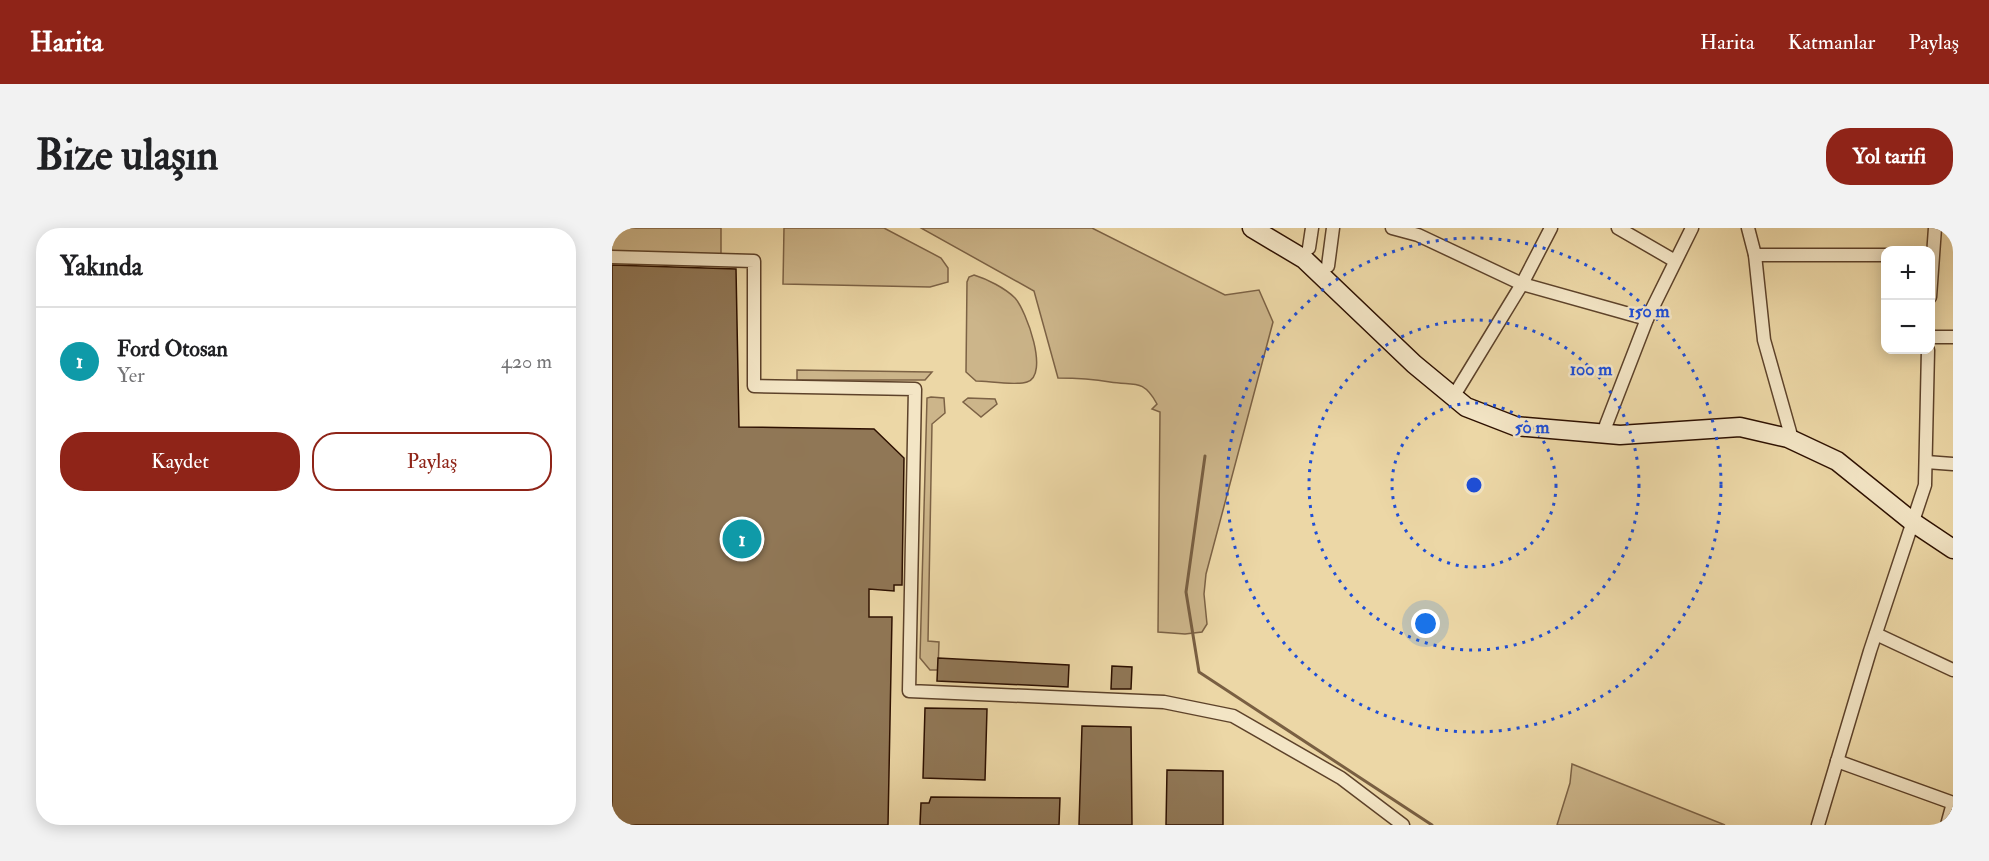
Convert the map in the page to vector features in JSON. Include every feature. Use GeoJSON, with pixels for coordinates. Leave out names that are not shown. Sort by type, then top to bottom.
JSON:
{"type":"FeatureCollection","features":[{"type":"Feature","properties":{"kind":"main road"},"geometry":{"type":"LineString","coordinates":[[1252,228],[1305,259],[1414,364],[1466,407],[1515,426],[1620,435],[1740,427],[1788,438],[1837,461],[1953,549]]}},
{"type":"Feature","properties":{"kind":"main road"},"geometry":{"type":"LineString","coordinates":[[1276,228],[1310,248],[1419,358],[1470,399],[1517,418],[1606,425],[1743,419],[1790,432],[1841,454],[1915,519],[1953,539]]}},
{"type":"Feature","properties":{"kind":"street"},"geometry":{"type":"LineString","coordinates":[[1310,248],[1312,228]]}},
{"type":"Feature","properties":{"kind":"street"},"geometry":{"type":"LineString","coordinates":[[1328,266],[1333,228]]}},
{"type":"Feature","properties":{"kind":"street"},"geometry":{"type":"LineString","coordinates":[[1392,228],[1419,231],[1522,284],[1647,319]]}},
{"type":"Feature","properties":{"kind":"street"},"geometry":{"type":"LineString","coordinates":[[1458,389],[1522,284],[1551,228]]}},
{"type":"Feature","properties":{"kind":"street"},"geometry":{"type":"LineString","coordinates":[[1618,228],[1675,261]]}},
{"type":"Feature","properties":{"kind":"street"},"geometry":{"type":"LineString","coordinates":[[1606,425],[1647,319],[1692,228]]}},
{"type":"Feature","properties":{"kind":"street"},"geometry":{"type":"LineString","coordinates":[[1748,228],[1755,255],[1764,340],[1790,432]]}},
{"type":"Feature","properties":{"kind":"street"},"geometry":{"type":"LineString","coordinates":[[1933,246],[1935,228]]}},
{"type":"Feature","properties":{"kind":"street"},"geometry":{"type":"LineString","coordinates":[[1755,255],[1881,255]]}},
{"type":"Feature","properties":{"kind":"street"},"geometry":{"type":"LineString","coordinates":[[612,257],[754,261],[754,386],[915,389],[909,691],[1164,702],[1233,716],[1341,778],[1403,825]]}},
{"type":"Feature","properties":{"kind":"street"},"geometry":{"type":"LineString","coordinates":[[1935,337],[1953,337]]}},
{"type":"Feature","properties":{"kind":"street"},"geometry":{"type":"LineString","coordinates":[[1818,825],[1924,485],[1928,354]]}},
{"type":"Feature","properties":{"kind":"street"},"geometry":{"type":"LineString","coordinates":[[1926,462],[1953,464]]}},
{"type":"Feature","properties":{"kind":"street"},"geometry":{"type":"LineString","coordinates":[[1876,634],[1953,670]]}},
{"type":"Feature","properties":{"kind":"street"},"geometry":{"type":"LineString","coordinates":[[1837,762],[1953,803],[1947,825]]}},
{"type":"Feature","properties":{"kind":"shaded area"},"geometry":{"type":"Polygon","coordinates":[[[612,228],[721,228],[721,260],[612,258],[612,228]]]}},
{"type":"Feature","properties":{"kind":"shaded area"},"geometry":{"type":"Polygon","coordinates":[[[784,228],[884,228],[941,258],[948,268],[948,282],[930,287],[783,284],[784,228]]]}},
{"type":"Feature","properties":{"kind":"shaded area"},"geometry":{"type":"Polygon","coordinates":[[[921,228],[1092,228],[1225,295],[1259,290],[1273,322],[1206,574],[1204,594],[1207,624],[1202,632],[1185,634],[1158,632],[1160,412],[1152,409],[1157,404],[1152,396],[1147,390],[1137,385],[1091,379],[1058,378],[1034,291],[921,228]]]}},
{"type":"Feature","properties":{"kind":"shaded area"},"geometry":{"type":"Polygon","coordinates":[[[974,275],[990,281],[1011,294],[1025,315],[1036,356],[1034,377],[1027,382],[976,381],[966,372],[967,282],[969,277],[974,275]]]}},
{"type":"Feature","properties":{"kind":"shaded area"},"geometry":{"type":"Polygon","coordinates":[[[797,370],[932,372],[925,380],[797,380],[797,370]]]}},
{"type":"Feature","properties":{"kind":"shaded area"},"geometry":{"type":"Polygon","coordinates":[[[927,398],[944,398],[945,413],[932,424],[928,641],[939,642],[938,670],[930,670],[920,658],[927,398]]]}},
{"type":"Feature","properties":{"kind":"shaded area"},"geometry":{"type":"Polygon","coordinates":[[[968,398],[995,399],[997,404],[981,417],[963,402],[968,398]]]}},
{"type":"Feature","properties":{"kind":"shaded area"},"geometry":{"type":"Polygon","coordinates":[[[1572,764],[1725,825],[1557,825],[1570,783],[1572,764]]]}},
{"type":"Feature","properties":{"kind":"building"},"geometry":{"type":"Polygon","coordinates":[[[612,265],[736,269],[739,427],[874,429],[904,458],[902,585],[894,585],[894,591],[869,589],[869,617],[892,617],[888,825],[612,825],[612,265]]]}},
{"type":"Feature","properties":{"kind":"building"},"geometry":{"type":"Polygon","coordinates":[[[938,658],[1069,665],[1068,687],[937,681],[938,658]]]}},
{"type":"Feature","properties":{"kind":"building"},"geometry":{"type":"Polygon","coordinates":[[[1112,666],[1132,667],[1131,689],[1111,689],[1112,666]]]}},
{"type":"Feature","properties":{"kind":"building"},"geometry":{"type":"Polygon","coordinates":[[[925,708],[987,709],[985,780],[923,778],[925,708]]]}},
{"type":"Feature","properties":{"kind":"building"},"geometry":{"type":"Polygon","coordinates":[[[1082,726],[1131,727],[1132,825],[1079,825],[1082,726]]]}},
{"type":"Feature","properties":{"kind":"building"},"geometry":{"type":"Polygon","coordinates":[[[1167,770],[1223,771],[1223,825],[1166,825],[1167,770]]]}},
{"type":"Feature","properties":{"kind":"building"},"geometry":{"type":"Polygon","coordinates":[[[931,797],[1060,798],[1059,825],[920,825],[921,803],[929,803],[931,797]]]}},
{"type":"Feature","properties":{"kind":"waterway"},"geometry":{"type":"LineString","coordinates":[[1205,456],[1186,592],[1199,672],[1432,825]]}},
{"type":"Feature","properties":{"kind":"place","name":"Ford Otosan"},"geometry":{"type":"Point","coordinates":[742,539]}}]}
